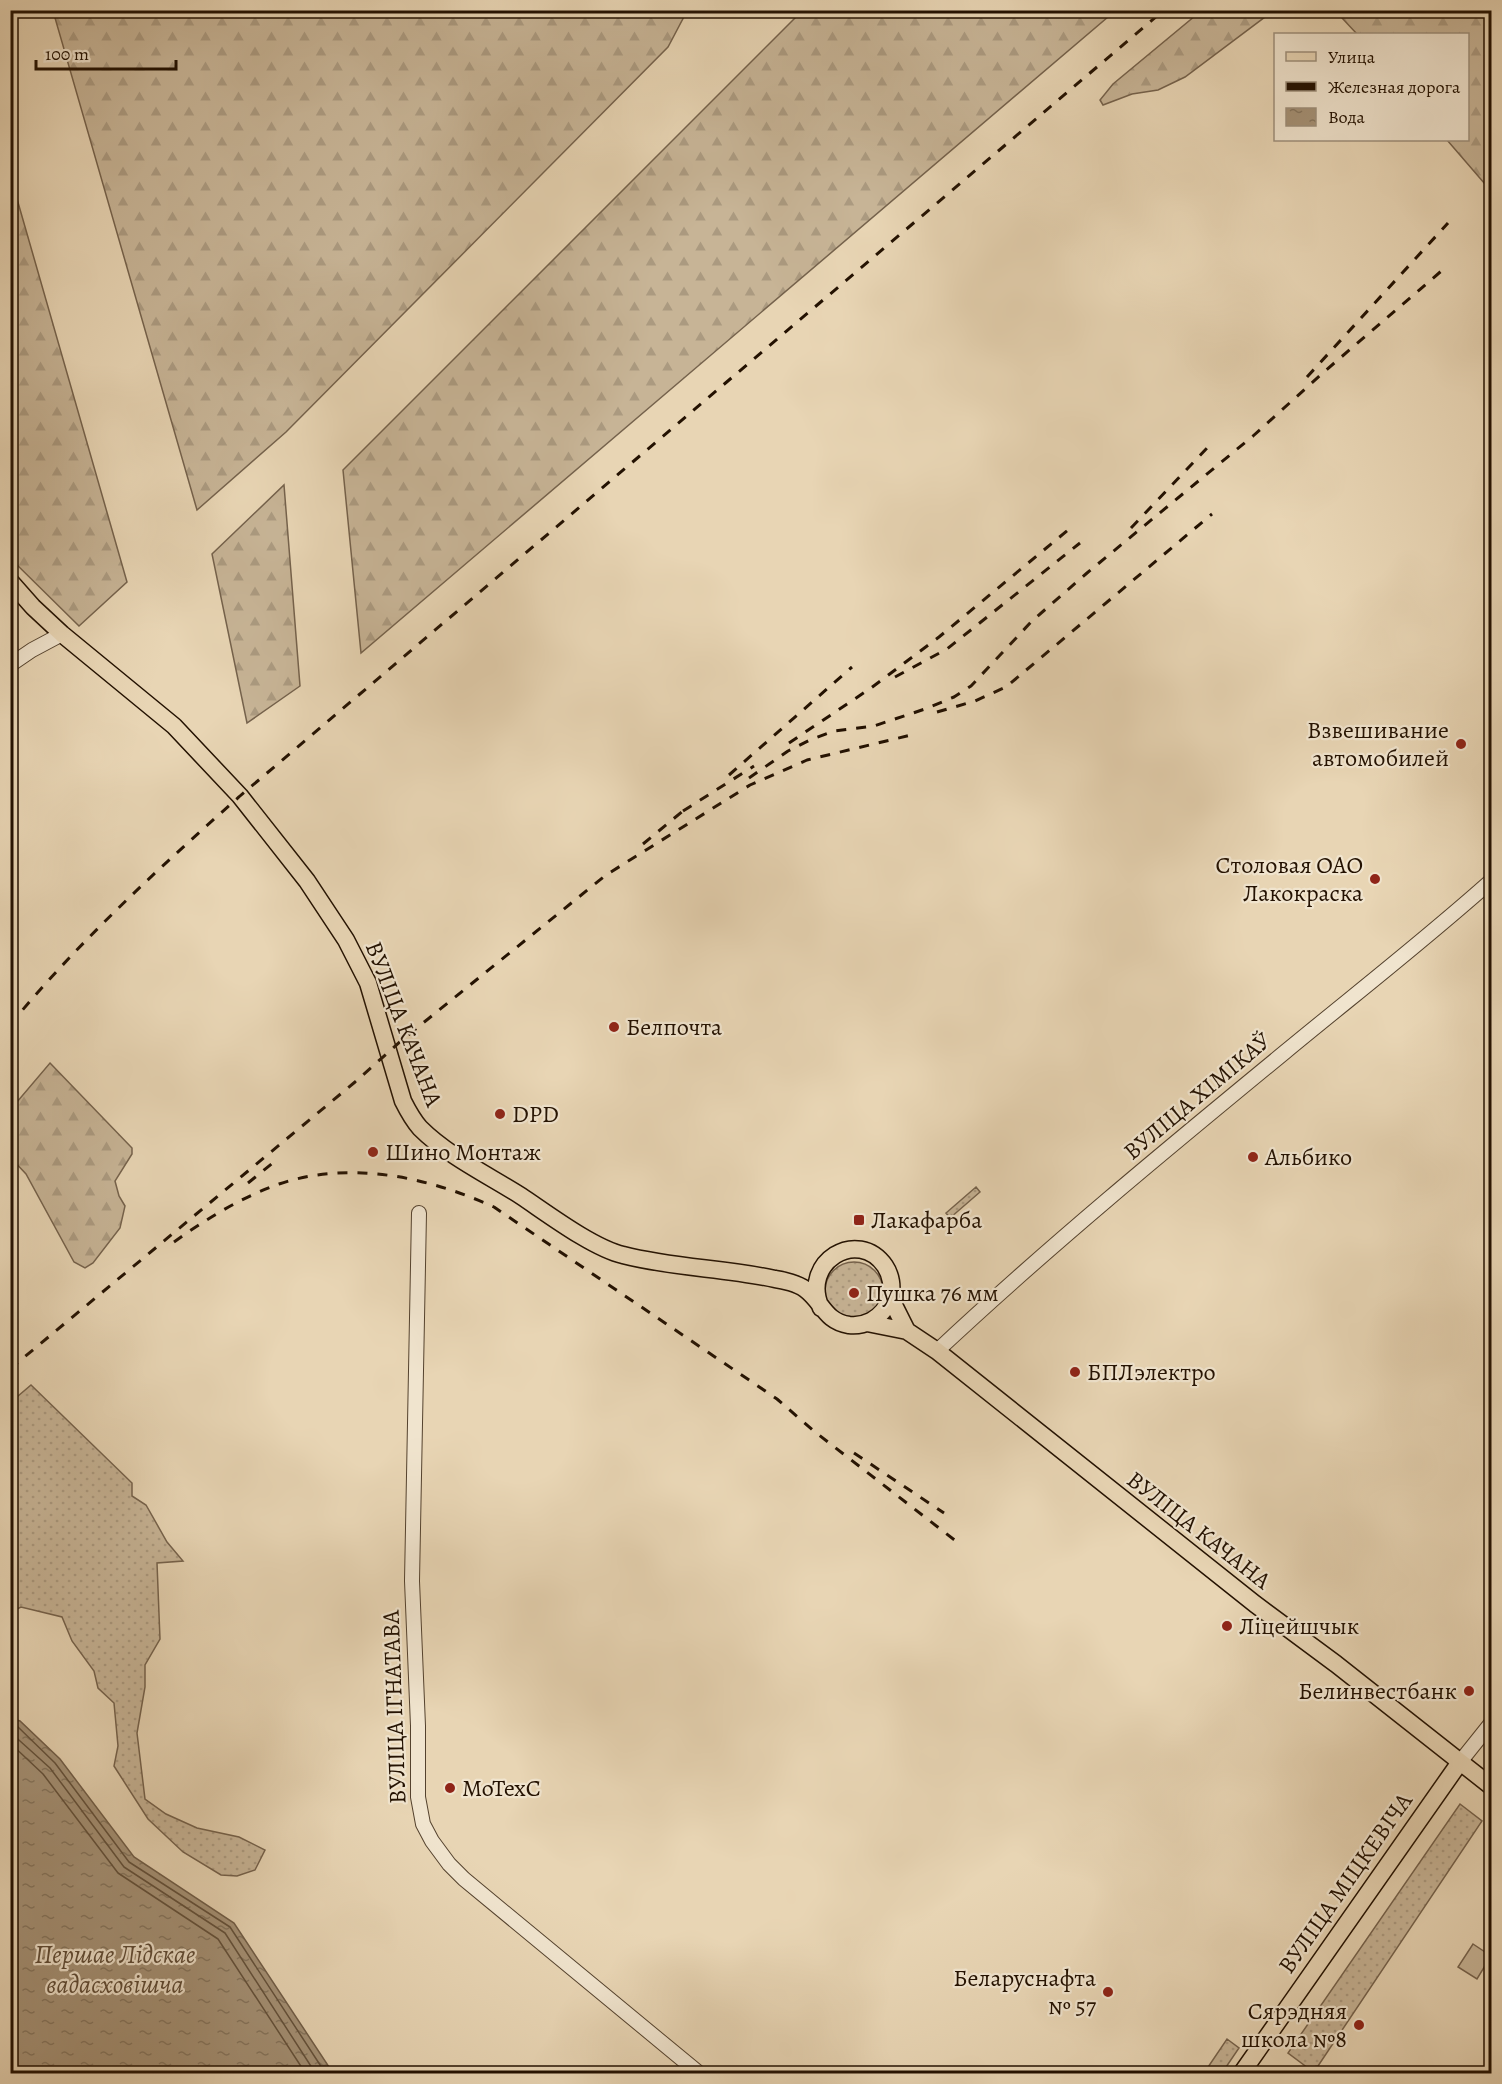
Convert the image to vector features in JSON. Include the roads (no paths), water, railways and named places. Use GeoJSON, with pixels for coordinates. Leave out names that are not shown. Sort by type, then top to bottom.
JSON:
{"type":"FeatureCollection","features":[{"type":"Feature","properties":{"kind":"main road","name":"ВУЛІЦА КАЧАНА"},"geometry":{"type":"LineString","coordinates":[[10,581],[62,634],[174,726],[240,796],[307,881],[346,940],[368,983],[403,1101],[410,1116],[421,1128],[450,1151],[580,1234],[621,1255],[777,1279],[805,1289],[830,1318],[841,1324],[854,1326],[867,1323],[907,1331],[937,1351],[1255,1604],[1336,1664],[1491,1787]]}},
{"type":"Feature","properties":{"kind":"main road","name":"ВУЛІЦА КАЧАНА"},"geometry":{"type":"LineString","coordinates":[[777,1279],[818,1274],[829,1258],[838,1253],[848,1250],[864,1251],[879,1260],[886,1268],[891,1287],[890,1297],[907,1331]]}},
{"type":"Feature","properties":{"kind":"main road"},"geometry":{"type":"LineString","coordinates":[[818,1274],[816,1291],[821,1308]]}},
{"type":"Feature","properties":{"kind":"main road"},"geometry":{"type":"LineString","coordinates":[[867,1323],[882,1313],[890,1297]]}},
{"type":"Feature","properties":{"kind":"main road","name":"ВУЛІЦА МІЦКЕВІЧА"},"geometry":{"type":"LineString","coordinates":[[1241,2073],[1460,1762]]}},
{"type":"Feature","properties":{"kind":"street"},"geometry":{"type":"LineString","coordinates":[[10,665],[62,634]]}},
{"type":"Feature","properties":{"kind":"street","name":"ВУЛІЦА ХІМІКАЎ"},"geometry":{"type":"LineString","coordinates":[[937,1351],[1044,1254],[1460,909],[1491,880]]}},
{"type":"Feature","properties":{"kind":"street","name":"ВУЛІЦА ІГНАТАВА"},"geometry":{"type":"LineString","coordinates":[[418,1213],[412,1581],[418,1726],[418,1797],[423,1824],[439,1851],[464,1879],[700,2073]]}},
{"type":"Feature","properties":{"kind":"street","name":"ВУЛІЦА МІЦКЕВІЧА"},"geometry":{"type":"LineString","coordinates":[[1460,1762],[1491,1722]]}},
{"type":"Feature","properties":{"kind":"water","name":"Першае Лідскае вадасховішча"},"geometry":{"type":"Polygon","coordinates":[[[10,1718],[20,1721],[60,1759],[134,1857],[234,1923],[333,2073],[16,2073],[10,2067],[10,1718]]]}},
{"type":"Feature","properties":{"kind":"railway"},"geometry":{"type":"LineString","coordinates":[[10,1025],[92,935],[150,878],[240,796],[1164,10]]}},
{"type":"Feature","properties":{"kind":"railway"},"geometry":{"type":"LineString","coordinates":[[1307,377],[1448,223]]}},
{"type":"Feature","properties":{"kind":"railway"},"geometry":{"type":"LineString","coordinates":[[749,778],[788,751],[810,740],[834,731],[874,726],[925,709],[954,697],[971,686],[1032,621],[1253,436],[1446,267]]}},
{"type":"Feature","properties":{"kind":"railway"},"geometry":{"type":"LineString","coordinates":[[1131,528],[1209,446]]}},
{"type":"Feature","properties":{"kind":"railway"},"geometry":{"type":"LineString","coordinates":[[937,712],[975,701],[1006,687],[1212,514]]}},
{"type":"Feature","properties":{"kind":"railway"},"geometry":{"type":"LineString","coordinates":[[789,743],[871,688],[939,637],[1068,530]]}},
{"type":"Feature","properties":{"kind":"railway"},"geometry":{"type":"LineString","coordinates":[[895,677],[947,649],[1080,543]]}},
{"type":"Feature","properties":{"kind":"railway"},"geometry":{"type":"LineString","coordinates":[[729,775],[852,667]]}},
{"type":"Feature","properties":{"kind":"railway"},"geometry":{"type":"LineString","coordinates":[[10,1369],[355,1082],[402,1040],[606,875],[750,785],[807,760],[911,735]]}},
{"type":"Feature","properties":{"kind":"railway"},"geometry":{"type":"LineString","coordinates":[[683,811],[754,766]]}},
{"type":"Feature","properties":{"kind":"railway"},"geometry":{"type":"LineString","coordinates":[[643,844],[689,806]]}},
{"type":"Feature","properties":{"kind":"railway"},"geometry":{"type":"LineString","coordinates":[[248,1183],[274,1162]]}},
{"type":"Feature","properties":{"kind":"railway"},"geometry":{"type":"LineString","coordinates":[[174,1242],[251,1195],[306,1177],[333,1173],[388,1175],[416,1180],[469,1196],[494,1207],[777,1399],[815,1432],[961,1545]]}},
{"type":"Feature","properties":{"kind":"railway"},"geometry":{"type":"LineString","coordinates":[[854,1453],[944,1513]]}},
{"type":"Feature","properties":{"kind":"place","name":"Взвешивание автомобилей"},"geometry":{"type":"Point","coordinates":[1461,744]}},
{"type":"Feature","properties":{"kind":"place","name":"Столовая ОАО Лакокраска"},"geometry":{"type":"Point","coordinates":[1375,879]}},
{"type":"Feature","properties":{"kind":"place","name":"Белпочта"},"geometry":{"type":"Point","coordinates":[614,1027]}},
{"type":"Feature","properties":{"kind":"place","name":"DPD"},"geometry":{"type":"Point","coordinates":[500,1114]}},
{"type":"Feature","properties":{"kind":"place","name":"Шино Монтаж"},"geometry":{"type":"Point","coordinates":[373,1152]}},
{"type":"Feature","properties":{"kind":"place","name":"Альбико"},"geometry":{"type":"Point","coordinates":[1253,1157]}},
{"type":"Feature","properties":{"kind":"place","name":"Лакафарба"},"geometry":{"type":"Point","coordinates":[859,1220]}},
{"type":"Feature","properties":{"kind":"place","name":"Пушка 76 мм"},"geometry":{"type":"Point","coordinates":[854,1293]}},
{"type":"Feature","properties":{"kind":"place","name":"БПЛэлектро"},"geometry":{"type":"Point","coordinates":[1075,1372]}},
{"type":"Feature","properties":{"kind":"place","name":"Ліцейшчык"},"geometry":{"type":"Point","coordinates":[1227,1626]}},
{"type":"Feature","properties":{"kind":"place","name":"Белинвестбанк"},"geometry":{"type":"Point","coordinates":[1469,1691]}},
{"type":"Feature","properties":{"kind":"place","name":"MoTexC"},"geometry":{"type":"Point","coordinates":[450,1788]}},
{"type":"Feature","properties":{"kind":"place","name":"Беларуснафта № 57"},"geometry":{"type":"Point","coordinates":[1108,1992]}},
{"type":"Feature","properties":{"kind":"place","name":"Сярэдняя школа №8"},"geometry":{"type":"Point","coordinates":[1359,2025]}}]}
